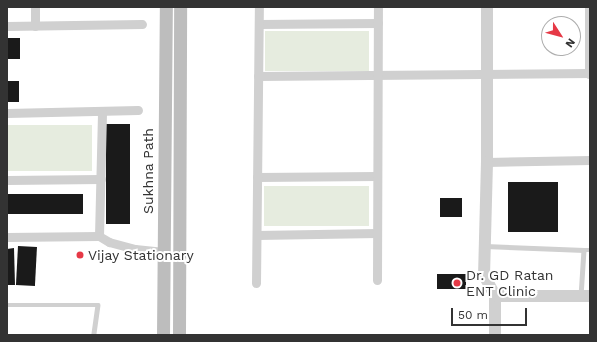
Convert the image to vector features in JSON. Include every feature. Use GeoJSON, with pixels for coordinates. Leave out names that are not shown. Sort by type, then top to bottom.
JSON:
{"type":"FeatureCollection","features":[{"type":"Feature","properties":{"kind":"main road","name":"Sukhna Path"},"geometry":{"type":"LineString","coordinates":[[163,335],[166,7]]}},
{"type":"Feature","properties":{"kind":"main road"},"geometry":{"type":"LineString","coordinates":[[179,335],[180,7]]}},
{"type":"Feature","properties":{"kind":"street"},"geometry":{"type":"LineString","coordinates":[[35,7],[35,26]]}},
{"type":"Feature","properties":{"kind":"street"},"geometry":{"type":"LineString","coordinates":[[256,283],[259,7]]}},
{"type":"Feature","properties":{"kind":"street"},"geometry":{"type":"LineString","coordinates":[[377,280],[378,7]]}},
{"type":"Feature","properties":{"kind":"street"},"geometry":{"type":"LineString","coordinates":[[487,7],[488,74],[484,275],[494,296],[495,335]]}},
{"type":"Feature","properties":{"kind":"street"},"geometry":{"type":"LineString","coordinates":[[258,76],[589,74],[589,7]]}},
{"type":"Feature","properties":{"kind":"street"},"geometry":{"type":"LineString","coordinates":[[259,24],[378,23]]}},
{"type":"Feature","properties":{"kind":"street"},"geometry":{"type":"LineString","coordinates":[[7,26],[142,24]]}},
{"type":"Feature","properties":{"kind":"street"},"geometry":{"type":"LineString","coordinates":[[7,113],[138,110]]}},
{"type":"Feature","properties":{"kind":"street"},"geometry":{"type":"LineString","coordinates":[[99,236],[102,111]]}},
{"type":"Feature","properties":{"kind":"street"},"geometry":{"type":"LineString","coordinates":[[487,162],[590,160]]}},
{"type":"Feature","properties":{"kind":"street"},"geometry":{"type":"LineString","coordinates":[[257,177],[377,176]]}},
{"type":"Feature","properties":{"kind":"street"},"geometry":{"type":"LineString","coordinates":[[7,180],[101,179]]}},
{"type":"Feature","properties":{"kind":"street"},"geometry":{"type":"LineString","coordinates":[[257,236],[377,233]]}},
{"type":"Feature","properties":{"kind":"street"},"geometry":{"type":"LineString","coordinates":[[7,237],[99,236],[109,242],[135,249],[164,252]]}},
{"type":"Feature","properties":{"kind":"street"},"geometry":{"type":"LineString","coordinates":[[494,296],[586,296]]}},
{"type":"Feature","properties":{"kind":"lane"},"geometry":{"type":"LineString","coordinates":[[484,246],[590,250]]}},
{"type":"Feature","properties":{"kind":"lane"},"geometry":{"type":"LineString","coordinates":[[584,250],[586,296]]}},
{"type":"Feature","properties":{"kind":"lane"},"geometry":{"type":"LineString","coordinates":[[7,305],[98,305],[94,335]]}},
{"type":"Feature","properties":{"kind":"shaded area"},"geometry":{"type":"Polygon","coordinates":[[[265,31],[369,31],[369,71],[265,71],[265,31]]]}},
{"type":"Feature","properties":{"kind":"shaded area"},"geometry":{"type":"Polygon","coordinates":[[[7,125],[92,125],[92,171],[7,171],[7,125]]]}},
{"type":"Feature","properties":{"kind":"shaded area"},"geometry":{"type":"Polygon","coordinates":[[[264,186],[369,186],[369,226],[264,226],[264,186]]]}},
{"type":"Feature","properties":{"kind":"building"},"geometry":{"type":"Polygon","coordinates":[[[7,38],[20,38],[20,59],[7,59],[7,38]]]}},
{"type":"Feature","properties":{"kind":"building"},"geometry":{"type":"Polygon","coordinates":[[[7,81],[19,81],[19,102],[7,102],[7,81]]]}},
{"type":"Feature","properties":{"kind":"building"},"geometry":{"type":"Polygon","coordinates":[[[106,124],[130,124],[130,224],[106,224],[106,124]]]}},
{"type":"Feature","properties":{"kind":"building"},"geometry":{"type":"Polygon","coordinates":[[[508,182],[558,182],[558,232],[508,232],[508,182]]]}},
{"type":"Feature","properties":{"kind":"building"},"geometry":{"type":"Polygon","coordinates":[[[7,194],[83,194],[83,214],[7,214],[7,194]]]}},
{"type":"Feature","properties":{"kind":"building"},"geometry":{"type":"Polygon","coordinates":[[[440,198],[462,198],[462,217],[440,217],[440,198]]]}},
{"type":"Feature","properties":{"kind":"building"},"geometry":{"type":"Polygon","coordinates":[[[18,246],[37,247],[35,286],[16,285],[18,246]]]}},
{"type":"Feature","properties":{"kind":"building"},"geometry":{"type":"Polygon","coordinates":[[[14,248],[15,285],[7,285],[7,249],[14,248]]]}},
{"type":"Feature","properties":{"kind":"building"},"geometry":{"type":"Polygon","coordinates":[[[437,274],[466,274],[466,289],[437,289],[437,274]]]}},
{"type":"Feature","properties":{"kind":"place","name":"Vijay Stationary"},"geometry":{"type":"Point","coordinates":[80,255]}},
{"type":"Feature","properties":{"kind":"place","name":"Dr. GD Ratan ENT Clinic"},"geometry":{"type":"Point","coordinates":[457,283]}}]}
